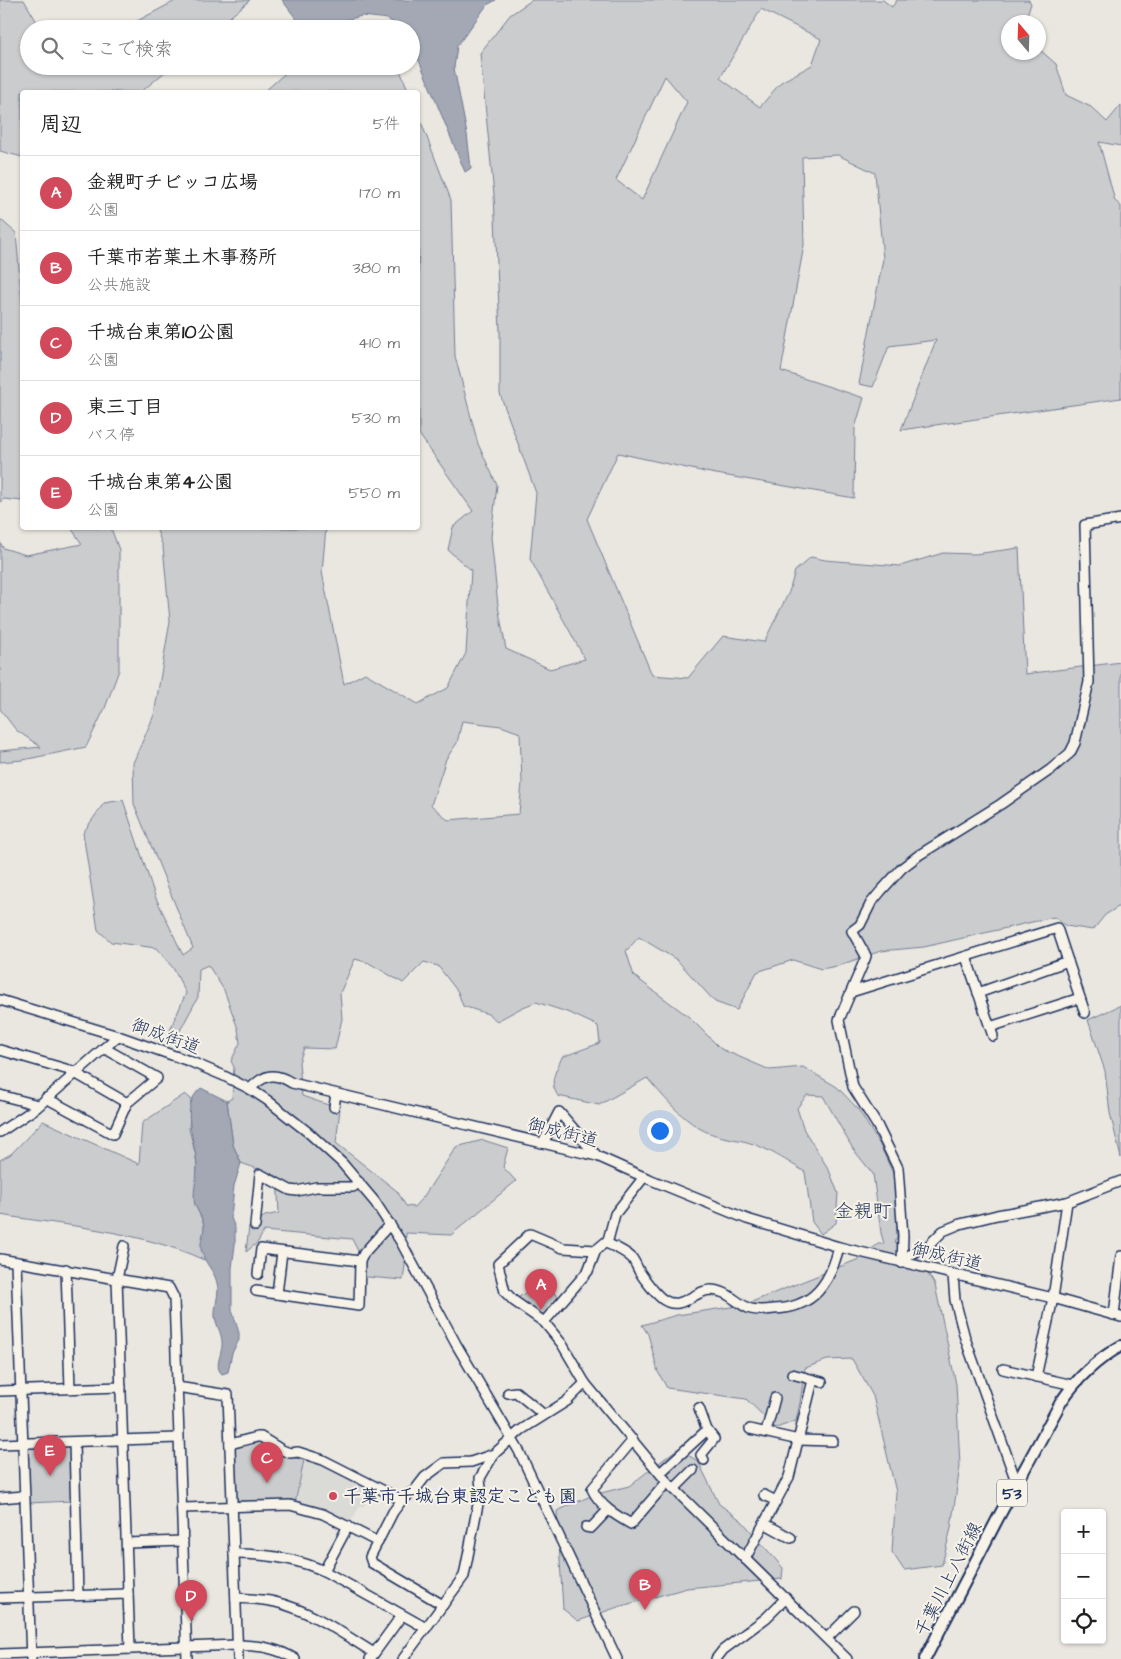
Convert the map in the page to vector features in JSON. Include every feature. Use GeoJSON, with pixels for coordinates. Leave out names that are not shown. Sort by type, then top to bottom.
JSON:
{"type":"FeatureCollection","features":[{"type":"Feature","properties":{"kind":"main road","name":"千葉川上八街線"},"geometry":{"type":"LineString","coordinates":[[925,1659],[1061,1402],[1073,1385],[1094,1364],[1121,1346]]}},
{"type":"Feature","properties":{"kind":"street"},"geometry":{"type":"LineString","coordinates":[[902,1263],[902,1216],[898,1168],[877,1125],[853,1086],[839,1020],[866,956],[852,931],[860,925],[871,903],[880,891],[902,868],[919,855],[1001,804],[1050,770],[1070,753],[1075,743],[1089,682],[1085,525],[1121,519]]}},
{"type":"Feature","properties":{"kind":"street"},"geometry":{"type":"LineString","coordinates":[[851,992],[1057,928],[1084,1013]]}},
{"type":"Feature","properties":{"kind":"street"},"geometry":{"type":"LineString","coordinates":[[966,957],[991,1031],[1080,998]]}},
{"type":"Feature","properties":{"kind":"street"},"geometry":{"type":"LineString","coordinates":[[978,993],[1068,961]]}},
{"type":"Feature","properties":{"kind":"street","name":"御成街道"},"geometry":{"type":"LineString","coordinates":[[0,1000],[118,1036],[189,1061],[250,1089],[262,1078],[282,1077],[292,1083],[597,1156],[644,1178],[747,1218],[839,1247],[1053,1298],[1118,1316]]}},
{"type":"Feature","properties":{"kind":"street"},"geometry":{"type":"LineString","coordinates":[[0,1132],[38,1105],[118,1036]]}},
{"type":"Feature","properties":{"kind":"street"},"geometry":{"type":"LineString","coordinates":[[46,1098],[113,1134],[127,1103],[157,1078],[104,1048]]}},
{"type":"Feature","properties":{"kind":"street"},"geometry":{"type":"LineString","coordinates":[[0,1050],[76,1072],[127,1103]]}},
{"type":"Feature","properties":{"kind":"street"},"geometry":{"type":"LineString","coordinates":[[250,1089],[309,1133],[342,1163],[359,1182],[390,1224],[519,1452],[617,1659]]}},
{"type":"Feature","properties":{"kind":"street"},"geometry":{"type":"LineString","coordinates":[[334,1107],[336,1094]]}},
{"type":"Feature","properties":{"kind":"street"},"geometry":{"type":"LineString","coordinates":[[0,1095],[38,1105]]}},
{"type":"Feature","properties":{"kind":"street"},"geometry":{"type":"LineString","coordinates":[[543,1143],[559,1112],[597,1156]]}},
{"type":"Feature","properties":{"kind":"street"},"geometry":{"type":"LineString","coordinates":[[255,1226],[260,1174],[290,1190],[297,1191],[316,1187],[353,1187],[359,1182]]}},
{"type":"Feature","properties":{"kind":"street"},"geometry":{"type":"LineString","coordinates":[[544,1322],[588,1271],[596,1250],[606,1243],[615,1214],[644,1178]]}},
{"type":"Feature","properties":{"kind":"street"},"geometry":{"type":"LineString","coordinates":[[902,1263],[910,1254],[927,1247],[942,1231],[960,1224],[1067,1202],[1121,1181]]}},
{"type":"Feature","properties":{"kind":"street"},"geometry":{"type":"LineString","coordinates":[[1036,1377],[1053,1298],[1067,1202]]}},
{"type":"Feature","properties":{"kind":"street"},"geometry":{"type":"LineString","coordinates":[[256,1291],[359,1306],[360,1261],[364,1253],[390,1224]]}},
{"type":"Feature","properties":{"kind":"street"},"geometry":{"type":"LineString","coordinates":[[596,1250],[563,1248],[530,1234],[498,1264],[505,1292],[514,1301],[544,1322],[562,1344],[585,1383],[671,1486],[847,1659]]}},
{"type":"Feature","properties":{"kind":"street"},"geometry":{"type":"LineString","coordinates":[[606,1243],[623,1250],[633,1259],[640,1272],[664,1300],[673,1304],[681,1303],[711,1290],[725,1293],[748,1308],[758,1310],[794,1307],[818,1294],[835,1261],[839,1247]]}},
{"type":"Feature","properties":{"kind":"street"},"geometry":{"type":"LineString","coordinates":[[124,1246],[117,1279],[130,1649]]}},
{"type":"Feature","properties":{"kind":"street"},"geometry":{"type":"LineString","coordinates":[[258,1274],[261,1249],[360,1261]]}},
{"type":"Feature","properties":{"kind":"street"},"geometry":{"type":"LineString","coordinates":[[277,1294],[282,1252]]}},
{"type":"Feature","properties":{"kind":"street"},"geometry":{"type":"LineString","coordinates":[[1118,1316],[1121,1256]]}},
{"type":"Feature","properties":{"kind":"street"},"geometry":{"type":"LineString","coordinates":[[0,1259],[169,1288],[172,1293],[174,1298],[187,1659]]}},
{"type":"Feature","properties":{"kind":"street"},"geometry":{"type":"LineString","coordinates":[[16,1262],[31,1656]]}},
{"type":"Feature","properties":{"kind":"street"},"geometry":{"type":"LineString","coordinates":[[66,1270],[70,1388]]}},
{"type":"Feature","properties":{"kind":"street"},"geometry":{"type":"LineString","coordinates":[[953,1275],[955,1300],[965,1338],[1017,1484]]}},
{"type":"Feature","properties":{"kind":"street"},"geometry":{"type":"LineString","coordinates":[[1003,1369],[1073,1385]]}},
{"type":"Feature","properties":{"kind":"street"},"geometry":{"type":"LineString","coordinates":[[745,1559],[789,1477],[818,1381],[792,1374]]}},
{"type":"Feature","properties":{"kind":"street"},"geometry":{"type":"LineString","coordinates":[[402,1659],[464,1576],[481,1489],[480,1478],[494,1454],[521,1430],[567,1401],[585,1383]]}},
{"type":"Feature","properties":{"kind":"street"},"geometry":{"type":"LineString","coordinates":[[0,1391],[121,1387]]}},
{"type":"Feature","properties":{"kind":"street"},"geometry":{"type":"LineString","coordinates":[[177,1387],[228,1395],[238,1659]]}},
{"type":"Feature","properties":{"kind":"street"},"geometry":{"type":"LineString","coordinates":[[508,1393],[516,1392],[544,1415]]}},
{"type":"Feature","properties":{"kind":"street"},"geometry":{"type":"LineString","coordinates":[[766,1432],[775,1398]]}},
{"type":"Feature","properties":{"kind":"street"},"geometry":{"type":"LineString","coordinates":[[699,1408],[707,1430],[714,1439],[701,1455],[704,1460]]}},
{"type":"Feature","properties":{"kind":"street"},"geometry":{"type":"LineString","coordinates":[[750,1429],[799,1440],[833,1441]]}},
{"type":"Feature","properties":{"kind":"street"},"geometry":{"type":"LineString","coordinates":[[660,1473],[707,1430]]}},
{"type":"Feature","properties":{"kind":"street"},"geometry":{"type":"LineString","coordinates":[[230,1444],[261,1437],[282,1450],[298,1452],[323,1460],[402,1500]]}},
{"type":"Feature","properties":{"kind":"street"},"geometry":{"type":"LineString","coordinates":[[0,1444],[178,1438]]}},
{"type":"Feature","properties":{"kind":"street"},"geometry":{"type":"LineString","coordinates":[[633,1440],[592,1489],[608,1510],[631,1524],[671,1486],[694,1470]]}},
{"type":"Feature","properties":{"kind":"street"},"geometry":{"type":"LineString","coordinates":[[74,1442],[78,1595]]}},
{"type":"Feature","properties":{"kind":"street"},"geometry":{"type":"LineString","coordinates":[[443,1605],[372,1563],[370,1557],[393,1512],[425,1477],[444,1463],[471,1462],[494,1454]]}},
{"type":"Feature","properties":{"kind":"street"},"geometry":{"type":"LineString","coordinates":[[764,1495],[776,1501]]}},
{"type":"Feature","properties":{"kind":"street"},"geometry":{"type":"LineString","coordinates":[[0,1498],[24,1496]]}},
{"type":"Feature","properties":{"kind":"street"},"geometry":{"type":"LineString","coordinates":[[182,1508],[290,1505],[323,1514],[378,1542]]}},
{"type":"Feature","properties":{"kind":"street"},"geometry":{"type":"LineString","coordinates":[[586,1527],[591,1528],[608,1510]]}},
{"type":"Feature","properties":{"kind":"street"},"geometry":{"type":"LineString","coordinates":[[764,1523],[791,1538]]}},
{"type":"Feature","properties":{"kind":"street"},"geometry":{"type":"LineString","coordinates":[[324,1571],[348,1526]]}},
{"type":"Feature","properties":{"kind":"street"},"geometry":{"type":"LineString","coordinates":[[127,1543],[183,1541]]}},
{"type":"Feature","properties":{"kind":"street"},"geometry":{"type":"LineString","coordinates":[[234,1554],[277,1556],[306,1563],[324,1571],[426,1628]]}},
{"type":"Feature","properties":{"kind":"street"},"geometry":{"type":"LineString","coordinates":[[0,1598],[128,1594]]}},
{"type":"Feature","properties":{"kind":"street"},"geometry":{"type":"LineString","coordinates":[[236,1598],[274,1602],[291,1607],[335,1629],[372,1656],[402,1615]]}},
{"type":"Feature","properties":{"kind":"street"},"geometry":{"type":"LineString","coordinates":[[716,1659],[723,1650],[766,1618],[786,1598]]}},
{"type":"Feature","properties":{"kind":"street"},"geometry":{"type":"LineString","coordinates":[[826,1638],[854,1611]]}},
{"type":"Feature","properties":{"kind":"street"},"geometry":{"type":"LineString","coordinates":[[0,1654],[31,1656],[115,1654],[130,1649],[237,1645],[274,1648],[295,1659]]}},
{"type":"Feature","properties":{"kind":"shaded area"},"geometry":{"type":"Polygon","coordinates":[[[0,0],[24,0],[36,20],[20,20],[20,75],[161,75],[143,90],[20,90],[20,156],[0,151],[0,0]]]}},
{"type":"Feature","properties":{"kind":"shaded area"},"geometry":{"type":"Polygon","coordinates":[[[177,0],[250,0],[227,20],[139,20],[177,0]]]}},
{"type":"Feature","properties":{"kind":"shaded area"},"geometry":{"type":"Polygon","coordinates":[[[282,0],[496,0],[487,5],[457,46],[454,68],[467,134],[471,168],[465,172],[420,63],[420,20],[389,20],[362,16],[345,20],[297,20],[282,0]]]}},
{"type":"Feature","properties":{"kind":"shaded area"},"geometry":{"type":"Polygon","coordinates":[[[532,0],[883,0],[892,7],[897,0],[1029,0],[1031,4],[1027,15],[1001,15],[1001,60],[1046,60],[1046,55],[1056,64],[1066,95],[1091,107],[1107,122],[1121,105],[1121,146],[1099,142],[1115,201],[1121,206],[1121,398],[901,430],[936,340],[889,346],[873,387],[859,384],[883,259],[875,173],[838,155],[802,157],[804,245],[781,371],[864,398],[855,428],[854,498],[705,472],[618,453],[587,519],[652,675],[688,678],[723,636],[764,642],[789,592],[795,571],[811,557],[825,560],[900,566],[943,553],[975,554],[1019,548],[1025,674],[1121,662],[1121,905],[1105,915],[1093,930],[1066,926],[1054,917],[924,947],[881,951],[837,966],[821,969],[793,960],[757,972],[737,1010],[715,1002],[677,960],[639,937],[626,951],[634,976],[689,1017],[721,1049],[770,1070],[803,1067],[837,1087],[858,1109],[880,1145],[896,1180],[897,1238],[895,1243],[915,1253],[935,1285],[956,1384],[960,1466],[951,1528],[942,1565],[904,1570],[892,1552],[896,1492],[873,1396],[852,1359],[827,1360],[805,1368],[796,1421],[776,1428],[746,1399],[667,1388],[658,1372],[648,1334],[642,1325],[677,1315],[744,1305],[859,1259],[878,1244],[884,1244],[873,1174],[853,1149],[823,1096],[807,1095],[797,1108],[804,1130],[829,1170],[838,1193],[836,1223],[821,1234],[812,1222],[805,1172],[762,1148],[699,1128],[678,1111],[647,1078],[599,1105],[558,1096],[553,1081],[562,1057],[600,1043],[598,1026],[570,1013],[536,1002],[497,1021],[488,1014],[463,1006],[458,992],[438,966],[424,962],[403,983],[369,963],[355,959],[340,993],[342,1019],[335,1049],[304,1048],[299,1062],[302,1096],[340,1109],[336,1143],[397,1191],[406,1206],[414,1207],[424,1196],[456,1147],[483,1140],[508,1148],[503,1167],[516,1181],[451,1235],[406,1233],[403,1280],[355,1276],[358,1251],[352,1239],[264,1231],[258,1242],[246,1252],[249,1226],[265,1216],[279,1213],[277,1176],[241,1163],[233,1145],[227,1101],[232,1098],[234,1067],[231,1061],[240,1043],[238,1029],[224,990],[208,965],[199,969],[198,997],[174,1042],[165,1042],[186,993],[173,968],[156,948],[111,942],[98,930],[83,833],[104,803],[123,800],[155,896],[183,955],[193,948],[134,804],[133,763],[154,715],[170,621],[163,547],[157,530],[326,530],[322,572],[344,684],[365,673],[418,704],[448,688],[466,653],[471,570],[448,550],[453,527],[473,511],[420,435],[420,119],[451,200],[455,356],[478,444],[497,485],[491,537],[498,606],[506,649],[550,669],[585,659],[530,559],[536,493],[500,394],[500,332],[494,195],[480,53],[510,15],[532,0]],[[761,9],[720,78],[760,107],[781,82],[812,65],[821,39],[761,9]],[[665,76],[616,180],[642,200],[687,102],[665,76]],[[462,721],[457,743],[446,759],[431,805],[448,820],[519,814],[522,783],[520,733],[501,726],[462,721]]]}},
{"type":"Feature","properties":{"kind":"shaded area"},"geometry":{"type":"Polygon","coordinates":[[[283,75],[402,75],[408,90],[266,90],[283,75]]]}},
{"type":"Feature","properties":{"kind":"shaded area"},"geometry":{"type":"Polygon","coordinates":[[[0,219],[16,233],[20,280],[20,501],[4,499],[0,502],[0,219]]]}},
{"type":"Feature","properties":{"kind":"shaded area"},"geometry":{"type":"Polygon","coordinates":[[[72,530],[112,530],[119,550],[119,670],[105,708],[86,747],[23,760],[0,762],[0,751],[41,747],[16,730],[0,709],[0,542],[3,548],[26,555],[82,544],[72,530]]]}},
{"type":"Feature","properties":{"kind":"shaded area"},"geometry":{"type":"Polygon","coordinates":[[[1121,1005],[1121,1158],[1110,1113],[1105,1071],[1088,1020],[1121,1005]]]}},
{"type":"Feature","properties":{"kind":"shaded area"},"geometry":{"type":"Polygon","coordinates":[[[201,1088],[227,1101],[233,1145],[241,1163],[234,1186],[231,1218],[235,1228],[232,1268],[232,1310],[239,1333],[239,1340],[232,1353],[228,1372],[222,1374],[218,1365],[222,1342],[215,1317],[218,1287],[216,1278],[204,1259],[201,1249],[204,1226],[194,1201],[197,1167],[189,1114],[194,1096],[201,1088]]]}},
{"type":"Feature","properties":{"kind":"shaded area"},"geometry":{"type":"Polygon","coordinates":[[[185,1094],[191,1099],[189,1129],[197,1168],[195,1204],[204,1224],[204,1260],[180,1250],[130,1236],[78,1226],[0,1215],[0,1160],[11,1154],[43,1121],[139,1164],[142,1123],[185,1094]]]}},
{"type":"Feature","properties":{"kind":"shaded area"},"geometry":{"type":"Polygon","coordinates":[[[540,1283],[562,1299],[543,1320],[516,1299],[540,1283]]]}},
{"type":"Feature","properties":{"kind":"shaded area"},"geometry":{"type":"Polygon","coordinates":[[[258,1441],[283,1455],[304,1460],[295,1504],[239,1501],[235,1498],[234,1447],[258,1441]]]}},
{"type":"Feature","properties":{"kind":"shaded area"},"geometry":{"type":"Polygon","coordinates":[[[67,1446],[70,1451],[71,1501],[29,1503],[28,1449],[30,1447],[67,1446]]]}},
{"type":"Feature","properties":{"kind":"shaded area"},"geometry":{"type":"Polygon","coordinates":[[[677,1449],[698,1461],[719,1504],[742,1521],[783,1568],[782,1579],[687,1588],[618,1607],[578,1621],[563,1609],[557,1511],[593,1495],[629,1486],[677,1449]]]}},
{"type":"Feature","properties":{"kind":"shaded area","name":"千葉市千城台東認定こども園"},"geometry":{"type":"Polygon","coordinates":[[[305,1460],[341,1472],[374,1487],[363,1507],[360,1506],[350,1523],[338,1517],[296,1505],[305,1460]]]}},
{"type":"Feature","properties":{"kind":"place","name":"金親町チビッコ広場"},"geometry":{"type":"Point","coordinates":[541,1310]}},
{"type":"Feature","properties":{"kind":"place","name":"千城台東第4公園"},"geometry":{"type":"Point","coordinates":[50,1476]}},
{"type":"Feature","properties":{"kind":"place","name":"千城台東第10公園"},"geometry":{"type":"Point","coordinates":[267,1483]}},
{"type":"Feature","properties":{"kind":"place","name":"千葉市千城台東認定こども園"},"geometry":{"type":"Point","coordinates":[333,1496]}},
{"type":"Feature","properties":{"kind":"place","name":"千葉市若葉土木事務所"},"geometry":{"type":"Point","coordinates":[645,1610]}},
{"type":"Feature","properties":{"kind":"place","name":"東三丁目"},"geometry":{"type":"Point","coordinates":[191,1621]}},
{"type":"Feature","properties":{"kind":"district","name":"金親町"},"geometry":{"type":"Point","coordinates":[863,1210]}}]}
